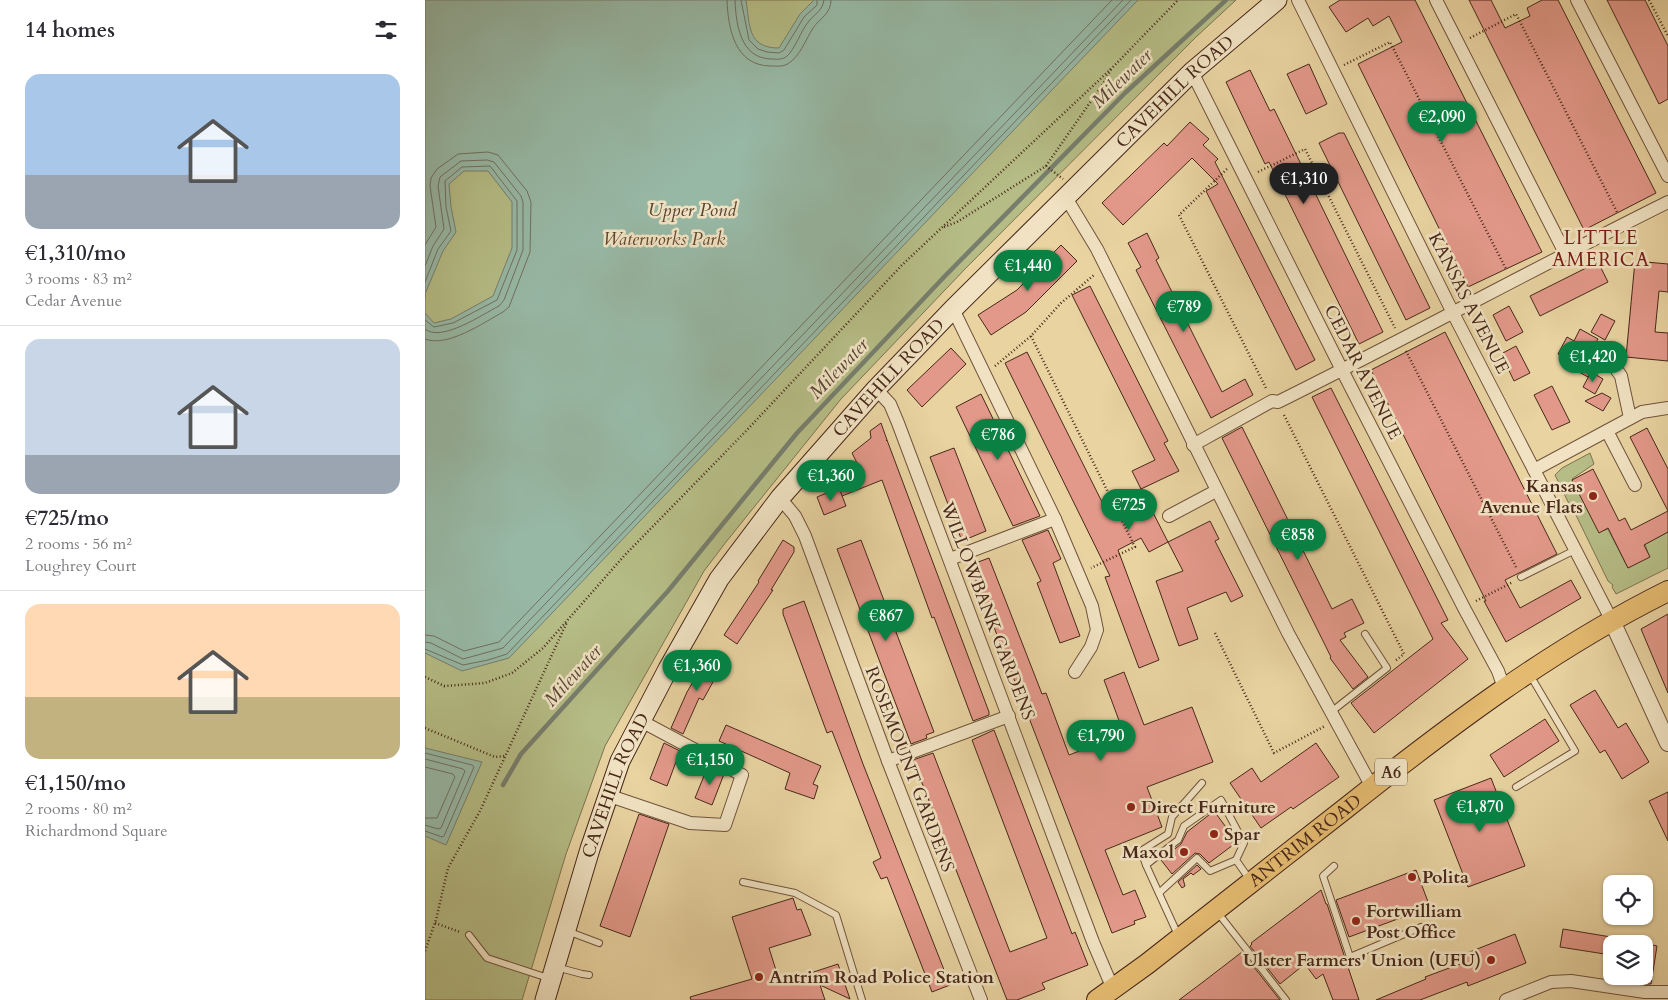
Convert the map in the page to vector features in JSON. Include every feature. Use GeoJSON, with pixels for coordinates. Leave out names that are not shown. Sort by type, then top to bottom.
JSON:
{"type":"FeatureCollection","features":[{"type":"Feature","properties":{"kind":"main road","name":"CAVEHILL ROAD"},"geometry":{"type":"LineString","coordinates":[[545,1000],[607,795],[620,761],[668,668],[719,579],[780,498],[876,389],[953,309],[1192,72],[1277,0]]}},
{"type":"Feature","properties":{"kind":"main road","name":"ANTRIM ROAD"},"geometry":{"type":"LineString","coordinates":[[1105,995],[1372,787],[1504,688],[1612,620],[1668,591]]}},
{"type":"Feature","properties":{"kind":"street","name":"KANSAS AVENUE"},"geometry":{"type":"LineString","coordinates":[[1298,0],[1453,313],[1612,620]]}},
{"type":"Feature","properties":{"kind":"street"},"geometry":{"type":"LineString","coordinates":[[1436,0],[1565,253]]}},
{"type":"Feature","properties":{"kind":"street"},"geometry":{"type":"LineString","coordinates":[[1577,0],[1668,176]]}},
{"type":"Feature","properties":{"kind":"street","name":"CEDAR AVENUE"},"geometry":{"type":"LineString","coordinates":[[1192,72],[1342,370],[1498,671],[1504,688]]}},
{"type":"Feature","properties":{"kind":"street"},"geometry":{"type":"LineString","coordinates":[[1065,196],[1097,249],[1288,633],[1372,787]]}},
{"type":"Feature","properties":{"kind":"street"},"geometry":{"type":"LineString","coordinates":[[1193,445],[1275,401],[1342,370],[1565,253],[1668,202]]}},
{"type":"Feature","properties":{"kind":"street"},"geometry":{"type":"LineString","coordinates":[[953,309],[1055,519],[1093,606],[1097,630],[1091,647],[1075,672]]}},
{"type":"Feature","properties":{"kind":"street"},"geometry":{"type":"LineString","coordinates":[[1612,363],[1621,376],[1630,418]]}},
{"type":"Feature","properties":{"kind":"street","name":"WILLOWBANK GARDENS"},"geometry":{"type":"LineString","coordinates":[[876,389],[890,404],[950,559],[1093,942],[1105,995]]}},
{"type":"Feature","properties":{"kind":"street"},"geometry":{"type":"LineString","coordinates":[[1534,470],[1642,412],[1668,408]]}},
{"type":"Feature","properties":{"kind":"street"},"geometry":{"type":"LineString","coordinates":[[1607,430],[1635,485]]}},
{"type":"Feature","properties":{"kind":"street"},"geometry":{"type":"LineString","coordinates":[[1169,516],[1217,491]]}},
{"type":"Feature","properties":{"kind":"street","name":"ROSEMOUNT GARDENS"},"geometry":{"type":"LineString","coordinates":[[780,498],[795,516],[805,536],[888,762],[981,1000]]}},
{"type":"Feature","properties":{"kind":"street"},"geometry":{"type":"LineString","coordinates":[[950,559],[1055,519]]}},
{"type":"Feature","properties":{"kind":"street"},"geometry":{"type":"LineString","coordinates":[[1612,620],[1668,743]]}},
{"type":"Feature","properties":{"kind":"street"},"geometry":{"type":"LineString","coordinates":[[888,762],[1009,716]]}},
{"type":"Feature","properties":{"kind":"street"},"geometry":{"type":"LineString","coordinates":[[607,795],[690,824],[725,825],[742,775],[641,720]]}},
{"type":"Feature","properties":{"kind":"street"},"geometry":{"type":"LineString","coordinates":[[1506,1000],[1551,982],[1571,981],[1645,992],[1668,992]]}},
{"type":"Feature","properties":{"kind":"lane"},"geometry":{"type":"LineString","coordinates":[[1521,577],[1575,550]]}},
{"type":"Feature","properties":{"kind":"lane"},"geometry":{"type":"LineString","coordinates":[[1333,716],[1387,668],[1365,634]]}},
{"type":"Feature","properties":{"kind":"lane"},"geometry":{"type":"LineString","coordinates":[[1515,787],[1575,751],[1528,672]]}},
{"type":"Feature","properties":{"kind":"lane"},"geometry":{"type":"LineString","coordinates":[[1180,938],[1141,851],[1168,834],[1172,817],[1202,783]]}},
{"type":"Feature","properties":{"kind":"lane"},"geometry":{"type":"LineString","coordinates":[[1146,865],[1178,840],[1184,826],[1221,800],[1244,843],[1236,860],[1210,871],[1197,858],[1159,893]]}},
{"type":"Feature","properties":{"kind":"lane"},"geometry":{"type":"LineString","coordinates":[[1236,860],[1252,882]]}},
{"type":"Feature","properties":{"kind":"lane"},"geometry":{"type":"LineString","coordinates":[[1334,866],[1323,876],[1350,958],[1421,927]]}},
{"type":"Feature","properties":{"kind":"lane"},"geometry":{"type":"LineString","coordinates":[[743,882],[795,893],[836,915],[862,1000]]}},
{"type":"Feature","properties":{"kind":"lane"},"geometry":{"type":"LineString","coordinates":[[1216,910],[1286,1000]]}},
{"type":"Feature","properties":{"kind":"lane"},"geometry":{"type":"LineString","coordinates":[[565,930],[599,943]]}},
{"type":"Feature","properties":{"kind":"lane"},"geometry":{"type":"LineString","coordinates":[[469,936],[487,958],[553,973],[589,975]]}},
{"type":"Feature","properties":{"kind":"path"},"geometry":{"type":"LineString","coordinates":[[425,677],[444,686],[485,683],[511,673],[543,648],[624,556],[747,431],[902,265],[1112,68],[1178,0]]}},
{"type":"Feature","properties":{"kind":"path"},"geometry":{"type":"LineString","coordinates":[[1649,0],[1668,36]]}},
{"type":"Feature","properties":{"kind":"path"},"geometry":{"type":"LineString","coordinates":[[1458,44],[1516,14],[1624,224]]}},
{"type":"Feature","properties":{"kind":"path"},"geometry":{"type":"LineString","coordinates":[[1333,70],[1390,42],[1512,281]]}},
{"type":"Feature","properties":{"kind":"path"},"geometry":{"type":"LineString","coordinates":[[941,229],[957,222],[1046,167],[1105,82],[1112,68]]}},
{"type":"Feature","properties":{"kind":"path"},"geometry":{"type":"LineString","coordinates":[[1245,178],[1305,149],[1521,577],[1464,608]]}},
{"type":"Feature","properties":{"kind":"path"},"geometry":{"type":"LineString","coordinates":[[1236,161],[1179,215],[1404,654],[1387,668]]}},
{"type":"Feature","properties":{"kind":"path"},"geometry":{"type":"LineString","coordinates":[[1046,167],[1058,176]]}},
{"type":"Feature","properties":{"kind":"path"},"geometry":{"type":"LineString","coordinates":[[984,373],[1001,362],[1031,336],[1061,303],[1094,276],[1107,270]]}},
{"type":"Feature","properties":{"kind":"path"},"geometry":{"type":"LineString","coordinates":[[1031,336],[1135,547],[1079,574]]}},
{"type":"Feature","properties":{"kind":"path"},"geometry":{"type":"LineString","coordinates":[[425,951],[435,923],[448,868],[480,812],[569,619]]}},
{"type":"Feature","properties":{"kind":"path"},"geometry":{"type":"LineString","coordinates":[[1215,633],[1274,753],[1333,716]]}},
{"type":"Feature","properties":{"kind":"path"},"geometry":{"type":"LineString","coordinates":[[425,728],[495,757],[505,756]]}},
{"type":"Feature","properties":{"kind":"path"},"geometry":{"type":"LineString","coordinates":[[435,923],[469,936]]}},
{"type":"Feature","properties":{"kind":"green space","name":"Upper Pond"},"geometry":{"type":"Polygon","coordinates":[[[425,0],[1236,0],[1195,38],[965,269],[841,399],[704,571],[605,746],[566,854],[522,1000],[425,1000],[425,0]]]}},
{"type":"Feature","properties":{"kind":"green space"},"geometry":{"type":"Polygon","coordinates":[[[1590,453],[1594,464],[1572,479],[1599,532],[1608,529],[1628,568],[1649,556],[1645,544],[1668,532],[1668,568],[1616,594],[1575,513],[1576,511],[1572,510],[1555,475],[1562,468],[1590,453]]]}},
{"type":"Feature","properties":{"kind":"water","name":"Upper Pond"},"geometry":{"type":"Polygon","coordinates":[[[425,0],[746,0],[750,26],[756,39],[761,44],[779,48],[800,14],[814,0],[1138,0],[509,658],[462,671],[425,653],[425,313],[434,323],[451,319],[493,296],[512,248],[512,202],[488,171],[464,171],[449,184],[456,232],[443,251],[425,294],[425,0]]]}},
{"type":"Feature","properties":{"kind":"water"},"geometry":{"type":"Polygon","coordinates":[[[425,748],[482,762],[446,845],[425,836],[425,748]]]}},
{"type":"Feature","properties":{"kind":"building"},"geometry":{"type":"Polygon","coordinates":[[[1340,0],[1415,0],[1542,252],[1468,287],[1358,64],[1402,42],[1389,16],[1373,26],[1368,18],[1346,32],[1329,7],[1340,0]]]}},
{"type":"Feature","properties":{"kind":"building"},"geometry":{"type":"Polygon","coordinates":[[[1469,0],[1491,0],[1505,28],[1530,16],[1527,8],[1542,0],[1558,0],[1656,193],[1584,230],[1469,0]]]}},
{"type":"Feature","properties":{"kind":"building"},"geometry":{"type":"Polygon","coordinates":[[[1607,0],[1645,0],[1668,46],[1668,99],[1659,104],[1607,0]]]}},
{"type":"Feature","properties":{"kind":"building"},"geometry":{"type":"Polygon","coordinates":[[[1309,64],[1327,104],[1306,114],[1287,74],[1309,64]]]}},
{"type":"Feature","properties":{"kind":"building"},"geometry":{"type":"Polygon","coordinates":[[[1250,70],[1270,111],[1274,109],[1383,332],[1359,344],[1269,162],[1265,164],[1226,82],[1250,70]]]}},
{"type":"Feature","properties":{"kind":"building"},"geometry":{"type":"Polygon","coordinates":[[[1190,122],[1209,139],[1203,145],[1218,159],[1215,162],[1315,360],[1296,370],[1206,191],[1218,184],[1192,158],[1123,225],[1102,203],[1164,143],[1167,146],[1190,122]]]}},
{"type":"Feature","properties":{"kind":"building"},"geometry":{"type":"Polygon","coordinates":[[[1339,133],[1344,133],[1430,308],[1406,320],[1319,143],[1339,133]]]}},
{"type":"Feature","properties":{"kind":"building"},"geometry":{"type":"Polygon","coordinates":[[[1147,233],[1159,258],[1156,260],[1222,392],[1245,379],[1253,395],[1211,418],[1136,270],[1141,267],[1128,243],[1147,233]]]}},
{"type":"Feature","properties":{"kind":"building"},"geometry":{"type":"Polygon","coordinates":[[[1061,245],[1077,261],[1026,312],[991,335],[978,315],[1017,290],[1061,245]]]}},
{"type":"Feature","properties":{"kind":"building"},"geometry":{"type":"Polygon","coordinates":[[[1635,261],[1668,264],[1668,292],[1659,291],[1655,332],[1668,333],[1668,361],[1626,357],[1635,261]]]}},
{"type":"Feature","properties":{"kind":"building"},"geometry":{"type":"Polygon","coordinates":[[[1598,262],[1608,282],[1540,316],[1530,296],[1598,262]]]}},
{"type":"Feature","properties":{"kind":"building"},"geometry":{"type":"Polygon","coordinates":[[[1090,286],[1168,441],[1164,443],[1179,471],[1141,489],[1132,471],[1155,460],[1072,295],[1090,286]]]}},
{"type":"Feature","properties":{"kind":"building"},"geometry":{"type":"Polygon","coordinates":[[[1509,306],[1523,332],[1506,341],[1493,315],[1509,306]]]}},
{"type":"Feature","properties":{"kind":"building"},"geometry":{"type":"Polygon","coordinates":[[[1601,314],[1615,321],[1605,340],[1591,332],[1601,314]]]}},
{"type":"Feature","properties":{"kind":"building"},"geometry":{"type":"Polygon","coordinates":[[[1580,329],[1598,339],[1587,358],[1595,363],[1588,377],[1570,367],[1571,361],[1558,354],[1567,337],[1574,341],[1580,329]]]}},
{"type":"Feature","properties":{"kind":"building"},"geometry":{"type":"Polygon","coordinates":[[[1445,332],[1557,554],[1505,580],[1520,608],[1571,580],[1581,598],[1506,642],[1371,370],[1445,332]]]}},
{"type":"Feature","properties":{"kind":"building"},"geometry":{"type":"Polygon","coordinates":[[[1516,346],[1530,373],[1514,381],[1501,354],[1516,346]]]}},
{"type":"Feature","properties":{"kind":"building"},"geometry":{"type":"Polygon","coordinates":[[[951,348],[966,364],[922,407],[907,390],[951,348]]]}},
{"type":"Feature","properties":{"kind":"building"},"geometry":{"type":"Polygon","coordinates":[[[1027,352],[1105,508],[1141,489],[1168,542],[1149,552],[1141,538],[1118,550],[1159,660],[1139,668],[1105,577],[1110,576],[1005,363],[1027,352]]]}},
{"type":"Feature","properties":{"kind":"building"},"geometry":{"type":"Polygon","coordinates":[[[1591,372],[1603,379],[1595,394],[1583,387],[1591,372]]]}},
{"type":"Feature","properties":{"kind":"building"},"geometry":{"type":"Polygon","coordinates":[[[1552,386],[1570,422],[1552,430],[1534,395],[1552,386]]]}},
{"type":"Feature","properties":{"kind":"building"},"geometry":{"type":"Polygon","coordinates":[[[1331,388],[1448,620],[1441,623],[1468,659],[1374,733],[1351,703],[1433,639],[1312,397],[1331,388]]]}},
{"type":"Feature","properties":{"kind":"building"},"geometry":{"type":"Polygon","coordinates":[[[1602,393],[1611,398],[1603,411],[1585,401],[1602,393]]]}},
{"type":"Feature","properties":{"kind":"building"},"geometry":{"type":"Polygon","coordinates":[[[981,394],[1040,516],[1013,526],[956,407],[981,394]]]}},
{"type":"Feature","properties":{"kind":"building"},"geometry":{"type":"Polygon","coordinates":[[[881,423],[989,712],[989,715],[973,721],[934,617],[932,618],[882,480],[842,496],[834,476],[859,467],[852,453],[871,438],[870,431],[881,423]]]}},
{"type":"Feature","properties":{"kind":"building"},"geometry":{"type":"Polygon","coordinates":[[[1242,427],[1332,609],[1352,599],[1364,623],[1344,633],[1346,637],[1340,640],[1368,677],[1353,689],[1330,658],[1222,438],[1242,427]]]}},
{"type":"Feature","properties":{"kind":"building"},"geometry":{"type":"Polygon","coordinates":[[[1647,428],[1668,469],[1668,511],[1630,437],[1647,428]]]}},
{"type":"Feature","properties":{"kind":"building"},"geometry":{"type":"Polygon","coordinates":[[[954,448],[986,531],[962,541],[930,457],[954,448]]]}},
{"type":"Feature","properties":{"kind":"building","name":"Kansas Avenue Flats"},"geometry":{"type":"Polygon","coordinates":[[[1593,469],[1619,521],[1625,518],[1631,530],[1668,511],[1668,532],[1644,545],[1650,557],[1628,568],[1608,528],[1599,533],[1572,480],[1593,469]]]}},
{"type":"Feature","properties":{"kind":"building"},"geometry":{"type":"Polygon","coordinates":[[[839,488],[846,506],[824,515],[817,497],[839,488]]]}},
{"type":"Feature","properties":{"kind":"building"},"geometry":{"type":"Polygon","coordinates":[[[1210,521],[1219,539],[1215,541],[1243,596],[1231,602],[1226,592],[1187,608],[1198,639],[1179,646],[1156,581],[1183,571],[1168,542],[1210,521]]]}},
{"type":"Feature","properties":{"kind":"building"},"geometry":{"type":"Polygon","coordinates":[[[1048,530],[1061,559],[1053,563],[1080,636],[1060,643],[1037,583],[1041,581],[1022,540],[1048,530]]]}},
{"type":"Feature","properties":{"kind":"building"},"geometry":{"type":"Polygon","coordinates":[[[783,540],[794,547],[794,552],[771,590],[773,590],[737,644],[724,635],[759,582],[783,540]]]}},
{"type":"Feature","properties":{"kind":"building"},"geometry":{"type":"Polygon","coordinates":[[[861,540],[934,732],[926,735],[927,738],[911,744],[837,549],[861,540]]]}},
{"type":"Feature","properties":{"kind":"building"},"geometry":{"type":"Polygon","coordinates":[[[989,558],[1042,694],[1046,693],[1069,755],[1124,734],[1104,680],[1124,672],[1144,725],[1192,707],[1213,762],[1147,787],[1162,827],[1105,850],[1123,895],[1135,890],[1146,917],[1134,921],[1135,924],[1112,933],[970,565],[989,558]]]}},
{"type":"Feature","properties":{"kind":"building"},"geometry":{"type":"Polygon","coordinates":[[[804,601],[863,764],[950,985],[932,992],[887,877],[881,879],[873,862],[881,858],[832,731],[827,733],[783,614],[783,609],[804,601]]]}},
{"type":"Feature","properties":{"kind":"building"},"geometry":{"type":"Polygon","coordinates":[[[1668,614],[1668,693],[1641,629],[1668,614]]]}},
{"type":"Feature","properties":{"kind":"building"},"geometry":{"type":"Polygon","coordinates":[[[710,653],[724,662],[703,700],[699,698],[683,734],[671,728],[687,692],[710,653]]]}},
{"type":"Feature","properties":{"kind":"building"},"geometry":{"type":"Polygon","coordinates":[[[1595,690],[1618,728],[1626,723],[1649,762],[1622,779],[1605,750],[1600,753],[1570,705],[1595,690]]]}},
{"type":"Feature","properties":{"kind":"building"},"geometry":{"type":"Polygon","coordinates":[[[1545,719],[1559,741],[1504,777],[1490,755],[1545,719]]]}},
{"type":"Feature","properties":{"kind":"building"},"geometry":{"type":"Polygon","coordinates":[[[726,725],[821,766],[813,784],[818,786],[814,799],[785,789],[790,773],[719,741],[726,725]]]}},
{"type":"Feature","properties":{"kind":"building"},"geometry":{"type":"Polygon","coordinates":[[[994,730],[1072,934],[1075,932],[1088,965],[1042,983],[1045,989],[1017,1000],[1007,1000],[913,760],[933,753],[1010,952],[1047,938],[972,740],[994,730]]]}},
{"type":"Feature","properties":{"kind":"building"},"geometry":{"type":"Polygon","coordinates":[[[664,743],[680,751],[667,786],[650,779],[664,743]]]}},
{"type":"Feature","properties":{"kind":"building"},"geometry":{"type":"Polygon","coordinates":[[[1316,743],[1339,777],[1293,809],[1291,807],[1261,828],[1230,783],[1252,768],[1261,782],[1316,743]]]}},
{"type":"Feature","properties":{"kind":"building"},"geometry":{"type":"Polygon","coordinates":[[[708,766],[724,774],[712,805],[695,798],[708,766]]]}},
{"type":"Feature","properties":{"kind":"building"},"geometry":{"type":"Polygon","coordinates":[[[1491,778],[1525,866],[1468,887],[1434,800],[1491,778]]]}},
{"type":"Feature","properties":{"kind":"building"},"geometry":{"type":"Polygon","coordinates":[[[1668,792],[1668,841],[1649,801],[1668,792]]]}},
{"type":"Feature","properties":{"kind":"building"},"geometry":{"type":"Polygon","coordinates":[[[1214,811],[1237,842],[1209,863],[1200,854],[1195,853],[1172,874],[1161,860],[1181,844],[1187,832],[1214,811]]]}},
{"type":"Feature","properties":{"kind":"building"},"geometry":{"type":"Polygon","coordinates":[[[639,814],[669,824],[630,937],[600,926],[639,814]]]}},
{"type":"Feature","properties":{"kind":"building"},"geometry":{"type":"Polygon","coordinates":[[[1197,865],[1201,869],[1183,879],[1185,886],[1182,888],[1178,882],[1197,865]]]}},
{"type":"Feature","properties":{"kind":"building"},"geometry":{"type":"Polygon","coordinates":[[[1416,870],[1430,907],[1349,937],[1336,900],[1416,870]]]}},
{"type":"Feature","properties":{"kind":"building"},"geometry":{"type":"Polygon","coordinates":[[[1321,890],[1359,1000],[1333,1000],[1323,974],[1316,979],[1305,964],[1280,984],[1250,946],[1251,943],[1321,890]]]}},
{"type":"Feature","properties":{"kind":"building"},"geometry":{"type":"Polygon","coordinates":[[[793,898],[797,910],[801,909],[811,935],[769,948],[780,983],[838,964],[850,999],[820,985],[825,1000],[691,1000],[690,997],[752,979],[732,917],[793,898]]]}},
{"type":"Feature","properties":{"kind":"building"},"geometry":{"type":"Polygon","coordinates":[[[1563,929],[1603,936],[1603,954],[1560,947],[1563,929]]]}},
{"type":"Feature","properties":{"kind":"building"},"geometry":{"type":"Polygon","coordinates":[[[1515,934],[1526,963],[1468,986],[1467,982],[1420,1000],[1376,1000],[1426,979],[1425,977],[1460,964],[1457,957],[1515,934]]]}},
{"type":"Feature","properties":{"kind":"building"},"geometry":{"type":"Polygon","coordinates":[[[1653,945],[1657,946],[1653,971],[1653,945]]]}},
{"type":"Feature","properties":{"kind":"building"},"geometry":{"type":"Polygon","coordinates":[[[1242,952],[1280,1000],[1179,1000],[1203,982],[1242,952]]]}},
{"type":"Feature","properties":{"kind":"waterway","name":"Milewater"},"geometry":{"type":"LineString","coordinates":[[503,785],[521,754],[668,591],[797,433],[944,277],[1125,93],[1226,0]]}},
{"type":"Feature","properties":{"kind":"place","name":"Kansas Avenue Flats"},"geometry":{"type":"Point","coordinates":[1593,496]}},
{"type":"Feature","properties":{"kind":"place","name":"Direct Furniture"},"geometry":{"type":"Point","coordinates":[1131,807]}},
{"type":"Feature","properties":{"kind":"place","name":"Spar"},"geometry":{"type":"Point","coordinates":[1214,834]}},
{"type":"Feature","properties":{"kind":"place","name":"Maxol"},"geometry":{"type":"Point","coordinates":[1184,852]}},
{"type":"Feature","properties":{"kind":"place","name":"Polita"},"geometry":{"type":"Point","coordinates":[1412,877]}},
{"type":"Feature","properties":{"kind":"place","name":"Fortwilliam Post Office"},"geometry":{"type":"Point","coordinates":[1356,921]}},
{"type":"Feature","properties":{"kind":"place","name":"Ulster Farmers' Union (UFU)"},"geometry":{"type":"Point","coordinates":[1491,960]}},
{"type":"Feature","properties":{"kind":"place","name":"Antrim Road Police Station"},"geometry":{"type":"Point","coordinates":[759,977]}},
{"type":"Feature","properties":{"kind":"district","name":"LITTLE AMERICA"},"geometry":{"type":"Point","coordinates":[1601,248]}},
{"type":"Feature","properties":{"kind":"park label","name":"Waterworks Park"},"geometry":{"type":"Point","coordinates":[664,239]}}]}
